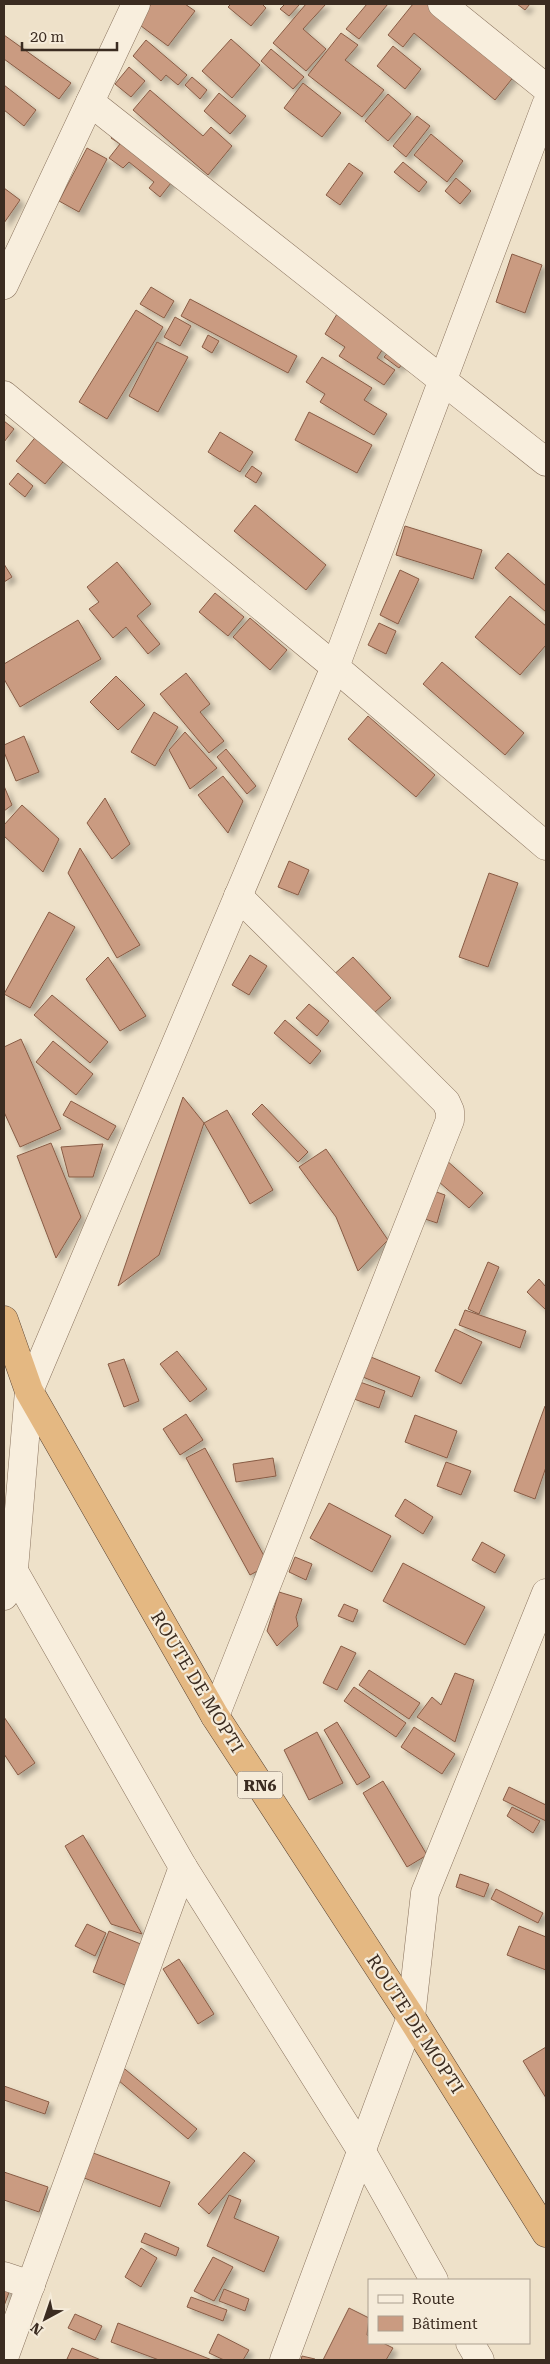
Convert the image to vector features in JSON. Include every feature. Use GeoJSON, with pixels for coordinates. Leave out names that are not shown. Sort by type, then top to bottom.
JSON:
{"type":"FeatureCollection","features":[{"type":"Feature","properties":{"kind":"highway","name":"ROUTE DE MOPTI"},"geometry":{"type":"LineString","coordinates":[[4,1320],[30,1391],[215,1716],[411,2017],[546,2233]]}},
{"type":"Feature","properties":{"kind":"street"},"geometry":{"type":"LineString","coordinates":[[4,285],[136,4]]}},
{"type":"Feature","properties":{"kind":"street"},"geometry":{"type":"LineString","coordinates":[[442,4],[546,88]]}},
{"type":"Feature","properties":{"kind":"street"},"geometry":{"type":"LineString","coordinates":[[90,102],[546,462]]}},
{"type":"Feature","properties":{"kind":"street"},"geometry":{"type":"LineString","coordinates":[[4,1596],[30,1391],[335,667],[546,105]]}},
{"type":"Feature","properties":{"kind":"street"},"geometry":{"type":"LineString","coordinates":[[4,395],[335,667],[546,846]]}},
{"type":"Feature","properties":{"kind":"street"},"geometry":{"type":"LineString","coordinates":[[215,1716],[450,1120],[450,1111],[446,1102],[238,896]]}},
{"type":"Feature","properties":{"kind":"street"},"geometry":{"type":"LineString","coordinates":[[4,1353],[30,1391]]}},
{"type":"Feature","properties":{"kind":"street"},"geometry":{"type":"LineString","coordinates":[[9,1562],[183,1867],[361,2150],[433,2279]]}},
{"type":"Feature","properties":{"kind":"street"},"geometry":{"type":"LineString","coordinates":[[284,2360],[411,2017],[425,1892],[546,1593]]}},
{"type":"Feature","properties":{"kind":"street"},"geometry":{"type":"LineString","coordinates":[[4,2358],[183,1867]]}},
{"type":"Feature","properties":{"kind":"street"},"geometry":{"type":"LineString","coordinates":[[4,2276],[31,2285]]}},
{"type":"Feature","properties":{"kind":"street"},"geometry":{"type":"LineString","coordinates":[[471,2344],[480,2360]]}},
{"type":"Feature","properties":{"kind":"building"},"geometry":{"type":"Polygon","coordinates":[[[151,4],[185,4],[195,11],[168,46],[137,23],[151,4]]]}},
{"type":"Feature","properties":{"kind":"building"},"geometry":{"type":"Polygon","coordinates":[[[231,4],[262,4],[266,8],[251,26],[228,7],[231,4]]]}},
{"type":"Feature","properties":{"kind":"building"},"geometry":{"type":"Polygon","coordinates":[[[285,4],[300,4],[289,16],[280,9],[285,4]]]}},
{"type":"Feature","properties":{"kind":"building"},"geometry":{"type":"Polygon","coordinates":[[[306,4],[326,4],[303,29],[326,49],[306,71],[273,43],[306,4]]]}},
{"type":"Feature","properties":{"kind":"building"},"geometry":{"type":"Polygon","coordinates":[[[367,4],[388,4],[359,39],[346,29],[367,4]]]}},
{"type":"Feature","properties":{"kind":"building"},"geometry":{"type":"Polygon","coordinates":[[[413,4],[430,4],[515,75],[495,100],[414,33],[403,47],[388,35],[413,4]]]}},
{"type":"Feature","properties":{"kind":"building"},"geometry":{"type":"Polygon","coordinates":[[[517,4],[530,4],[525,10],[517,4]]]}},
{"type":"Feature","properties":{"kind":"building"},"geometry":{"type":"Polygon","coordinates":[[[341,33],[358,45],[345,60],[384,90],[362,117],[308,75],[341,33]]]}},
{"type":"Feature","properties":{"kind":"building"},"geometry":{"type":"Polygon","coordinates":[[[4,35],[71,83],[59,99],[4,59],[4,35]]]}},
{"type":"Feature","properties":{"kind":"building"},"geometry":{"type":"Polygon","coordinates":[[[231,39],[260,65],[232,98],[202,71],[231,39]]]}},
{"type":"Feature","properties":{"kind":"building"},"geometry":{"type":"Polygon","coordinates":[[[146,40],[187,75],[178,85],[166,75],[161,81],[133,56],[146,40]]]}},
{"type":"Feature","properties":{"kind":"building"},"geometry":{"type":"Polygon","coordinates":[[[393,46],[421,69],[405,89],[377,66],[393,46]]]}},
{"type":"Feature","properties":{"kind":"building"},"geometry":{"type":"Polygon","coordinates":[[[271,49],[304,77],[293,89],[261,61],[271,49]]]}},
{"type":"Feature","properties":{"kind":"building"},"geometry":{"type":"Polygon","coordinates":[[[129,67],[145,81],[131,97],[115,84],[129,67]]]}},
{"type":"Feature","properties":{"kind":"building"},"geometry":{"type":"Polygon","coordinates":[[[192,77],[207,90],[200,99],[185,85],[192,77]]]}},
{"type":"Feature","properties":{"kind":"building"},"geometry":{"type":"Polygon","coordinates":[[[303,83],[341,113],[322,137],[284,108],[303,83]]]}},
{"type":"Feature","properties":{"kind":"building"},"geometry":{"type":"Polygon","coordinates":[[[4,85],[36,110],[24,126],[4,110],[4,85]]]}},
{"type":"Feature","properties":{"kind":"building"},"geometry":{"type":"Polygon","coordinates":[[[150,90],[203,136],[211,127],[232,146],[208,175],[133,110],[150,90]]]}},
{"type":"Feature","properties":{"kind":"building"},"geometry":{"type":"Polygon","coordinates":[[[219,93],[246,116],[230,134],[204,111],[219,93]]]}},
{"type":"Feature","properties":{"kind":"building"},"geometry":{"type":"Polygon","coordinates":[[[388,94],[411,114],[388,141],[365,121],[388,94]]]}},
{"type":"Feature","properties":{"kind":"building"},"geometry":{"type":"Polygon","coordinates":[[[417,116],[430,126],[406,157],[393,146],[417,116]]]}},
{"type":"Feature","properties":{"kind":"building"},"geometry":{"type":"Polygon","coordinates":[[[119,128],[178,174],[160,197],[149,188],[154,182],[129,162],[123,168],[109,158],[120,144],[111,138],[119,128]]]}},
{"type":"Feature","properties":{"kind":"building"},"geometry":{"type":"Polygon","coordinates":[[[431,134],[463,161],[447,182],[414,155],[431,134]]]}},
{"type":"Feature","properties":{"kind":"building"},"geometry":{"type":"Polygon","coordinates":[[[87,148],[107,159],[79,212],[59,201],[87,148]]]}},
{"type":"Feature","properties":{"kind":"building"},"geometry":{"type":"Polygon","coordinates":[[[403,162],[427,182],[419,192],[394,172],[403,162]]]}},
{"type":"Feature","properties":{"kind":"building"},"geometry":{"type":"Polygon","coordinates":[[[349,163],[363,173],[340,205],[326,195],[349,163]]]}},
{"type":"Feature","properties":{"kind":"building"},"geometry":{"type":"Polygon","coordinates":[[[456,178],[471,191],[460,204],[445,191],[456,178]]]}},
{"type":"Feature","properties":{"kind":"building"},"geometry":{"type":"Polygon","coordinates":[[[4,188],[20,200],[4,223],[4,188]]]}},
{"type":"Feature","properties":{"kind":"building"},"geometry":{"type":"Polygon","coordinates":[[[512,254],[542,265],[525,313],[496,302],[512,254]]]}},
{"type":"Feature","properties":{"kind":"building"},"geometry":{"type":"Polygon","coordinates":[[[151,287],[174,301],[164,318],[140,304],[151,287]]]}},
{"type":"Feature","properties":{"kind":"building"},"geometry":{"type":"Polygon","coordinates":[[[190,299],[297,356],[288,373],[181,316],[190,299]]]}},
{"type":"Feature","properties":{"kind":"building"},"geometry":{"type":"Polygon","coordinates":[[[340,309],[388,341],[377,358],[395,370],[384,385],[339,356],[345,347],[325,334],[340,309]]]}},
{"type":"Feature","properties":{"kind":"building"},"geometry":{"type":"Polygon","coordinates":[[[136,310],[163,327],[107,419],[79,402],[136,310]]]}},
{"type":"Feature","properties":{"kind":"building"},"geometry":{"type":"Polygon","coordinates":[[[175,317],[191,326],[180,346],[164,337],[175,317]]]}},
{"type":"Feature","properties":{"kind":"building"},"geometry":{"type":"Polygon","coordinates":[[[208,335],[219,341],[212,353],[202,347],[208,335]]]}},
{"type":"Feature","properties":{"kind":"building"},"geometry":{"type":"Polygon","coordinates":[[[157,342],[188,357],[158,412],[129,396],[157,342]]]}},
{"type":"Feature","properties":{"kind":"building"},"geometry":{"type":"Polygon","coordinates":[[[392,348],[406,359],[399,368],[384,357],[392,348]]]}},
{"type":"Feature","properties":{"kind":"building"},"geometry":{"type":"Polygon","coordinates":[[[322,357],[372,388],[364,400],[387,414],[374,435],[320,402],[325,394],[306,382],[322,357]]]}},
{"type":"Feature","properties":{"kind":"building"},"geometry":{"type":"Polygon","coordinates":[[[309,412],[372,445],[357,473],[295,440],[309,412]]]}},
{"type":"Feature","properties":{"kind":"building"},"geometry":{"type":"Polygon","coordinates":[[[4,421],[14,429],[4,442],[4,421]]]}},
{"type":"Feature","properties":{"kind":"building"},"geometry":{"type":"Polygon","coordinates":[[[220,432],[253,452],[240,472],[208,452],[220,432]]]}},
{"type":"Feature","properties":{"kind":"building"},"geometry":{"type":"Polygon","coordinates":[[[38,434],[67,457],[45,484],[16,461],[38,434]]]}},
{"type":"Feature","properties":{"kind":"building"},"geometry":{"type":"Polygon","coordinates":[[[252,466],[262,473],[256,483],[245,476],[252,466]]]}},
{"type":"Feature","properties":{"kind":"building"},"geometry":{"type":"Polygon","coordinates":[[[18,473],[33,486],[25,497],[9,484],[18,473]]]}},
{"type":"Feature","properties":{"kind":"building"},"geometry":{"type":"Polygon","coordinates":[[[255,505],[326,565],[306,590],[234,531],[255,505]]]}},
{"type":"Feature","properties":{"kind":"building"},"geometry":{"type":"Polygon","coordinates":[[[405,526],[482,550],[473,579],[396,555],[405,526]]]}},
{"type":"Feature","properties":{"kind":"building"},"geometry":{"type":"Polygon","coordinates":[[[508,553],[546,586],[546,612],[495,568],[508,553]]]}},
{"type":"Feature","properties":{"kind":"building"},"geometry":{"type":"Polygon","coordinates":[[[117,562],[151,604],[137,616],[160,644],[148,654],[126,627],[113,638],[89,609],[99,602],[87,587],[117,562]]]}},
{"type":"Feature","properties":{"kind":"building"},"geometry":{"type":"Polygon","coordinates":[[[4,564],[12,577],[4,582],[4,564]]]}},
{"type":"Feature","properties":{"kind":"building"},"geometry":{"type":"Polygon","coordinates":[[[400,570],[419,579],[398,624],[380,615],[400,570]]]}},
{"type":"Feature","properties":{"kind":"building"},"geometry":{"type":"Polygon","coordinates":[[[215,593],[244,617],[228,636],[199,612],[215,593]]]}},
{"type":"Feature","properties":{"kind":"building"},"geometry":{"type":"Polygon","coordinates":[[[510,596],[546,626],[546,645],[520,675],[475,637],[510,596]]]}},
{"type":"Feature","properties":{"kind":"building"},"geometry":{"type":"Polygon","coordinates":[[[250,618],[287,650],[270,670],[233,637],[250,618]]]}},
{"type":"Feature","properties":{"kind":"building"},"geometry":{"type":"Polygon","coordinates":[[[78,620],[101,659],[20,707],[4,679],[4,664],[78,620]]]}},
{"type":"Feature","properties":{"kind":"building"},"geometry":{"type":"Polygon","coordinates":[[[379,623],[396,631],[386,654],[368,645],[379,623]]]}},
{"type":"Feature","properties":{"kind":"building"},"geometry":{"type":"Polygon","coordinates":[[[442,662],[524,733],[505,755],[423,684],[442,662]]]}},
{"type":"Feature","properties":{"kind":"building"},"geometry":{"type":"Polygon","coordinates":[[[186,673],[210,704],[200,712],[224,741],[209,753],[160,694],[186,673]]]}},
{"type":"Feature","properties":{"kind":"building"},"geometry":{"type":"Polygon","coordinates":[[[116,676],[145,705],[118,730],[90,702],[116,676]]]}},
{"type":"Feature","properties":{"kind":"building"},"geometry":{"type":"Polygon","coordinates":[[[154,712],[178,727],[155,766],[131,752],[154,712]]]}},
{"type":"Feature","properties":{"kind":"building"},"geometry":{"type":"Polygon","coordinates":[[[368,716],[435,775],[416,797],[348,739],[368,716]]]}},
{"type":"Feature","properties":{"kind":"building"},"geometry":{"type":"Polygon","coordinates":[[[185,732],[217,768],[190,789],[169,750],[185,732]]]}},
{"type":"Feature","properties":{"kind":"building"},"geometry":{"type":"Polygon","coordinates":[[[24,736],[39,772],[16,781],[4,752],[4,745],[24,736]]]}},
{"type":"Feature","properties":{"kind":"building"},"geometry":{"type":"Polygon","coordinates":[[[226,749],[256,786],[247,794],[217,757],[226,749]]]}},
{"type":"Feature","properties":{"kind":"building"},"geometry":{"type":"Polygon","coordinates":[[[223,776],[243,801],[228,833],[198,795],[223,776]]]}},
{"type":"Feature","properties":{"kind":"building"},"geometry":{"type":"Polygon","coordinates":[[[4,786],[12,805],[4,811],[4,786]]]}},
{"type":"Feature","properties":{"kind":"building"},"geometry":{"type":"Polygon","coordinates":[[[105,798],[130,844],[112,859],[87,823],[105,798]]]}},
{"type":"Feature","properties":{"kind":"building"},"geometry":{"type":"Polygon","coordinates":[[[22,805],[59,839],[43,872],[4,836],[4,825],[22,805]]]}},
{"type":"Feature","properties":{"kind":"building"},"geometry":{"type":"Polygon","coordinates":[[[80,848],[140,945],[117,958],[68,873],[80,848]]]}},
{"type":"Feature","properties":{"kind":"building"},"geometry":{"type":"Polygon","coordinates":[[[289,861],[309,870],[298,895],[278,887],[289,861]]]}},
{"type":"Feature","properties":{"kind":"building"},"geometry":{"type":"Polygon","coordinates":[[[489,873],[518,883],[488,967],[459,957],[489,873]]]}},
{"type":"Feature","properties":{"kind":"building"},"geometry":{"type":"Polygon","coordinates":[[[49,912],[75,927],[30,1008],[4,994],[49,912]]]}},
{"type":"Feature","properties":{"kind":"building"},"geometry":{"type":"Polygon","coordinates":[[[250,955],[267,966],[249,995],[232,985],[250,955]]]}},
{"type":"Feature","properties":{"kind":"building"},"geometry":{"type":"Polygon","coordinates":[[[108,957],[146,1016],[120,1031],[86,979],[108,957]]]}},
{"type":"Feature","properties":{"kind":"building"},"geometry":{"type":"Polygon","coordinates":[[[353,957],[391,998],[367,1019],[330,978],[353,957]]]}},
{"type":"Feature","properties":{"kind":"building"},"geometry":{"type":"Polygon","coordinates":[[[52,995],[108,1042],[90,1063],[34,1015],[52,995]]]}},
{"type":"Feature","properties":{"kind":"building"},"geometry":{"type":"Polygon","coordinates":[[[309,1004],[329,1021],[317,1036],[296,1018],[309,1004]]]}},
{"type":"Feature","properties":{"kind":"building"},"geometry":{"type":"Polygon","coordinates":[[[285,1020],[321,1051],[310,1064],[274,1033],[285,1020]]]}},
{"type":"Feature","properties":{"kind":"building"},"geometry":{"type":"Polygon","coordinates":[[[21,1039],[61,1129],[20,1147],[4,1112],[4,1047],[21,1039]]]}},
{"type":"Feature","properties":{"kind":"building"},"geometry":{"type":"Polygon","coordinates":[[[53,1041],[93,1074],[76,1095],[36,1062],[53,1041]]]}},
{"type":"Feature","properties":{"kind":"building"},"geometry":{"type":"Polygon","coordinates":[[[183,1097],[204,1123],[159,1255],[118,1286],[183,1097]]]}},
{"type":"Feature","properties":{"kind":"building"},"geometry":{"type":"Polygon","coordinates":[[[71,1101],[116,1126],[108,1140],[63,1115],[71,1101]]]}},
{"type":"Feature","properties":{"kind":"building"},"geometry":{"type":"Polygon","coordinates":[[[262,1104],[308,1152],[298,1162],[252,1114],[262,1104]]]}},
{"type":"Feature","properties":{"kind":"building"},"geometry":{"type":"Polygon","coordinates":[[[227,1110],[273,1190],[250,1204],[204,1123],[227,1110]]]}},
{"type":"Feature","properties":{"kind":"building"},"geometry":{"type":"Polygon","coordinates":[[[51,1143],[81,1217],[56,1258],[17,1156],[51,1143]]]}},
{"type":"Feature","properties":{"kind":"building"},"geometry":{"type":"Polygon","coordinates":[[[103,1144],[93,1177],[69,1177],[61,1147],[103,1144]]]}},
{"type":"Feature","properties":{"kind":"building"},"geometry":{"type":"Polygon","coordinates":[[[326,1149],[388,1240],[358,1271],[336,1217],[299,1167],[326,1149]]]}},
{"type":"Feature","properties":{"kind":"building"},"geometry":{"type":"Polygon","coordinates":[[[445,1159],[483,1193],[469,1208],[431,1175],[445,1159]]]}},
{"type":"Feature","properties":{"kind":"building"},"geometry":{"type":"Polygon","coordinates":[[[428,1189],[445,1195],[437,1223],[419,1217],[428,1189]]]}},
{"type":"Feature","properties":{"kind":"building"},"geometry":{"type":"Polygon","coordinates":[[[488,1262],[499,1267],[479,1314],[468,1309],[488,1262]]]}},
{"type":"Feature","properties":{"kind":"building"},"geometry":{"type":"Polygon","coordinates":[[[539,1279],[546,1287],[546,1310],[527,1292],[539,1279]]]}},
{"type":"Feature","properties":{"kind":"building"},"geometry":{"type":"Polygon","coordinates":[[[465,1310],[526,1331],[520,1348],[459,1325],[465,1310]]]}},
{"type":"Feature","properties":{"kind":"building"},"geometry":{"type":"Polygon","coordinates":[[[455,1329],[482,1342],[461,1384],[435,1371],[455,1329]]]}},
{"type":"Feature","properties":{"kind":"building"},"geometry":{"type":"Polygon","coordinates":[[[177,1351],[207,1389],[190,1402],[160,1364],[177,1351]]]}},
{"type":"Feature","properties":{"kind":"building"},"geometry":{"type":"Polygon","coordinates":[[[366,1355],[420,1377],[412,1397],[358,1375],[366,1355]]]}},
{"type":"Feature","properties":{"kind":"building"},"geometry":{"type":"Polygon","coordinates":[[[124,1359],[139,1401],[124,1407],[108,1364],[124,1359]]]}},
{"type":"Feature","properties":{"kind":"building"},"geometry":{"type":"Polygon","coordinates":[[[360,1382],[385,1391],[379,1408],[354,1399],[360,1382]]]}},
{"type":"Feature","properties":{"kind":"building"},"geometry":{"type":"Polygon","coordinates":[[[545,1406],[546,1467],[535,1499],[514,1491],[545,1406]]]}},
{"type":"Feature","properties":{"kind":"building"},"geometry":{"type":"Polygon","coordinates":[[[186,1414],[203,1440],[180,1455],[163,1429],[186,1414]]]}},
{"type":"Feature","properties":{"kind":"building"},"geometry":{"type":"Polygon","coordinates":[[[415,1415],[457,1431],[447,1458],[405,1442],[415,1415]]]}},
{"type":"Feature","properties":{"kind":"building"},"geometry":{"type":"Polygon","coordinates":[[[205,1448],[269,1565],[250,1575],[186,1458],[205,1448]]]}},
{"type":"Feature","properties":{"kind":"building"},"geometry":{"type":"Polygon","coordinates":[[[273,1458],[276,1476],[236,1482],[233,1464],[273,1458]]]}},
{"type":"Feature","properties":{"kind":"building"},"geometry":{"type":"Polygon","coordinates":[[[446,1462],[471,1471],[461,1495],[437,1486],[446,1462]]]}},
{"type":"Feature","properties":{"kind":"building"},"geometry":{"type":"Polygon","coordinates":[[[405,1499],[433,1517],[423,1534],[395,1516],[405,1499]]]}},
{"type":"Feature","properties":{"kind":"building"},"geometry":{"type":"Polygon","coordinates":[[[329,1503],[391,1536],[372,1572],[310,1538],[329,1503]]]}},
{"type":"Feature","properties":{"kind":"building"},"geometry":{"type":"Polygon","coordinates":[[[482,1542],[505,1555],[495,1573],[472,1560],[482,1542]]]}},
{"type":"Feature","properties":{"kind":"building"},"geometry":{"type":"Polygon","coordinates":[[[295,1557],[312,1564],[306,1580],[289,1572],[295,1557]]]}},
{"type":"Feature","properties":{"kind":"building"},"geometry":{"type":"Polygon","coordinates":[[[403,1563],[485,1607],[465,1645],[383,1601],[403,1563]]]}},
{"type":"Feature","properties":{"kind":"building"},"geometry":{"type":"Polygon","coordinates":[[[279,1592],[302,1599],[296,1617],[298,1626],[277,1646],[267,1631],[279,1592]]]}},
{"type":"Feature","properties":{"kind":"building"},"geometry":{"type":"Polygon","coordinates":[[[344,1604],[358,1610],[353,1622],[338,1616],[344,1604]]]}},
{"type":"Feature","properties":{"kind":"building"},"geometry":{"type":"Polygon","coordinates":[[[341,1646],[356,1653],[337,1690],[323,1683],[341,1646]]]}},
{"type":"Feature","properties":{"kind":"building"},"geometry":{"type":"Polygon","coordinates":[[[369,1670],[420,1703],[409,1719],[359,1685],[369,1670]]]}},
{"type":"Feature","properties":{"kind":"building"},"geometry":{"type":"Polygon","coordinates":[[[455,1673],[474,1680],[455,1742],[417,1717],[432,1697],[441,1705],[455,1673]]]}},
{"type":"Feature","properties":{"kind":"building"},"geometry":{"type":"Polygon","coordinates":[[[354,1687],[406,1723],[396,1737],[344,1701],[354,1687]]]}},
{"type":"Feature","properties":{"kind":"building"},"geometry":{"type":"Polygon","coordinates":[[[4,1717],[35,1763],[18,1775],[4,1754],[4,1717]]]}},
{"type":"Feature","properties":{"kind":"building"},"geometry":{"type":"Polygon","coordinates":[[[337,1722],[370,1777],[357,1785],[324,1730],[337,1722]]]}},
{"type":"Feature","properties":{"kind":"building"},"geometry":{"type":"Polygon","coordinates":[[[414,1727],[455,1754],[442,1774],[401,1747],[414,1727]]]}},
{"type":"Feature","properties":{"kind":"building"},"geometry":{"type":"Polygon","coordinates":[[[317,1732],[343,1783],[309,1800],[284,1750],[317,1732]]]}},
{"type":"Feature","properties":{"kind":"building"},"geometry":{"type":"Polygon","coordinates":[[[383,1781],[427,1855],[407,1867],[363,1793],[383,1781]]]}},
{"type":"Feature","properties":{"kind":"building"},"geometry":{"type":"Polygon","coordinates":[[[509,1787],[546,1805],[546,1821],[503,1800],[509,1787]]]}},
{"type":"Feature","properties":{"kind":"building"},"geometry":{"type":"Polygon","coordinates":[[[512,1807],[540,1821],[533,1833],[507,1816],[512,1807]]]}},
{"type":"Feature","properties":{"kind":"building"},"geometry":{"type":"Polygon","coordinates":[[[83,1835],[142,1934],[111,1924],[65,1846],[83,1835]]]}},
{"type":"Feature","properties":{"kind":"building"},"geometry":{"type":"Polygon","coordinates":[[[460,1874],[489,1884],[484,1897],[456,1887],[460,1874]]]}},
{"type":"Feature","properties":{"kind":"building"},"geometry":{"type":"Polygon","coordinates":[[[496,1889],[543,1913],[538,1923],[491,1899],[496,1889]]]}},
{"type":"Feature","properties":{"kind":"building"},"geometry":{"type":"Polygon","coordinates":[[[87,1924],[106,1933],[95,1956],[75,1946],[87,1924]]]}},
{"type":"Feature","properties":{"kind":"building"},"geometry":{"type":"Polygon","coordinates":[[[519,1926],[546,1937],[546,1970],[507,1955],[519,1926]]]}},
{"type":"Feature","properties":{"kind":"building"},"geometry":{"type":"Polygon","coordinates":[[[109,1931],[143,1945],[125,1985],[93,1972],[109,1931]]]}},
{"type":"Feature","properties":{"kind":"building"},"geometry":{"type":"Polygon","coordinates":[[[179,1959],[214,2014],[198,2024],[163,1969],[179,1959]]]}},
{"type":"Feature","properties":{"kind":"building"},"geometry":{"type":"Polygon","coordinates":[[[546,2047],[546,2098],[523,2061],[546,2047]]]}},
{"type":"Feature","properties":{"kind":"building"},"geometry":{"type":"Polygon","coordinates":[[[120,2065],[197,2129],[188,2139],[112,2075],[120,2065]]]}},
{"type":"Feature","properties":{"kind":"building"},"geometry":{"type":"Polygon","coordinates":[[[4,2086],[49,2102],[45,2114],[4,2100],[4,2086]]]}},
{"type":"Feature","properties":{"kind":"building"},"geometry":{"type":"Polygon","coordinates":[[[88,2151],[170,2182],[160,2207],[79,2176],[88,2151]]]}},
{"type":"Feature","properties":{"kind":"building"},"geometry":{"type":"Polygon","coordinates":[[[244,2152],[255,2161],[209,2214],[198,2204],[244,2152]]]}},
{"type":"Feature","properties":{"kind":"building"},"geometry":{"type":"Polygon","coordinates":[[[4,2172],[48,2187],[39,2212],[4,2200],[4,2172]]]}},
{"type":"Feature","properties":{"kind":"building"},"geometry":{"type":"Polygon","coordinates":[[[229,2195],[241,2200],[234,2218],[279,2237],[264,2272],[207,2246],[229,2195]]]}},
{"type":"Feature","properties":{"kind":"building"},"geometry":{"type":"Polygon","coordinates":[[[145,2233],[179,2248],[176,2256],[141,2242],[145,2233]]]}},
{"type":"Feature","properties":{"kind":"building"},"geometry":{"type":"Polygon","coordinates":[[[141,2248],[157,2258],[141,2287],[125,2277],[141,2248]]]}},
{"type":"Feature","properties":{"kind":"building"},"geometry":{"type":"Polygon","coordinates":[[[213,2257],[233,2267],[214,2301],[194,2291],[213,2257]]]}},
{"type":"Feature","properties":{"kind":"building"},"geometry":{"type":"Polygon","coordinates":[[[4,2284],[11,2287],[4,2306],[4,2284]]]}},
{"type":"Feature","properties":{"kind":"building"},"geometry":{"type":"Polygon","coordinates":[[[224,2289],[249,2299],[245,2311],[219,2301],[224,2289]]]}},
{"type":"Feature","properties":{"kind":"building"},"geometry":{"type":"Polygon","coordinates":[[[191,2297],[227,2310],[223,2321],[187,2307],[191,2297]]]}},
{"type":"Feature","properties":{"kind":"building"},"geometry":{"type":"Polygon","coordinates":[[[349,2308],[368,2318],[368,2344],[385,2344],[393,2348],[386,2360],[323,2360],[349,2308]]]}},
{"type":"Feature","properties":{"kind":"building"},"geometry":{"type":"Polygon","coordinates":[[[75,2314],[102,2326],[95,2340],[68,2328],[75,2314]]]}},
{"type":"Feature","properties":{"kind":"building"},"geometry":{"type":"Polygon","coordinates":[[[118,2323],[212,2360],[159,2360],[111,2342],[118,2323]]]}},
{"type":"Feature","properties":{"kind":"building"},"geometry":{"type":"Polygon","coordinates":[[[218,2334],[249,2350],[243,2360],[224,2360],[209,2353],[218,2334]]]}},
{"type":"Feature","properties":{"kind":"building"},"geometry":{"type":"Polygon","coordinates":[[[72,2348],[101,2360],[67,2359],[72,2348]]]}},
{"type":"Feature","properties":{"kind":"building"},"geometry":{"type":"Polygon","coordinates":[[[302,2356],[315,2359],[301,2360],[302,2356]]]}}]}
